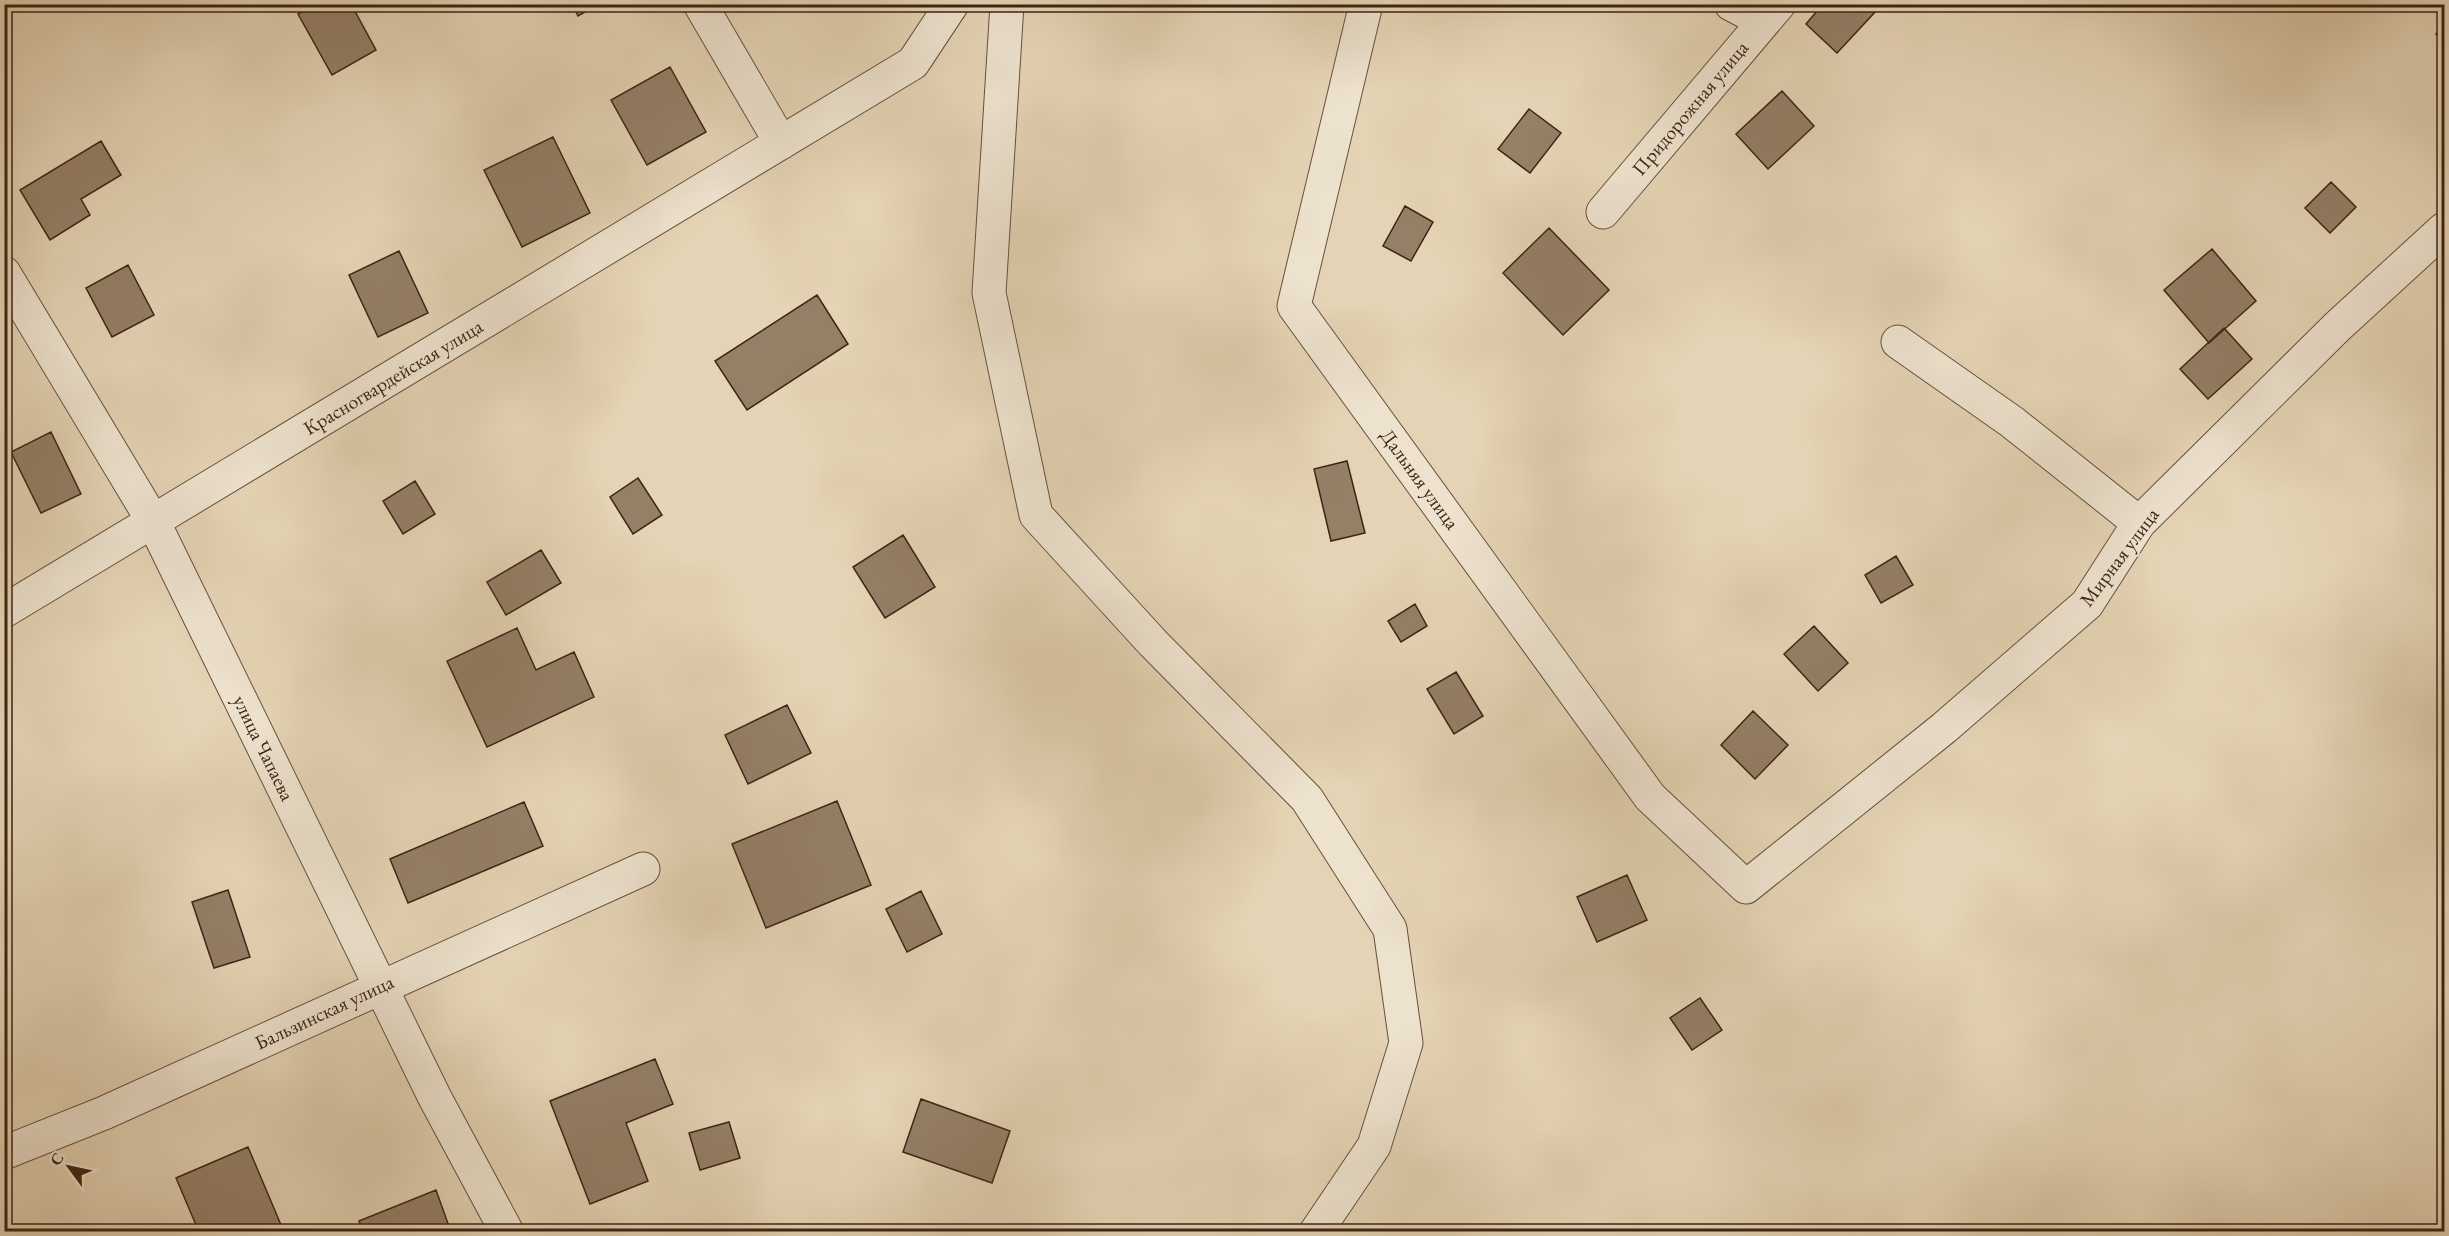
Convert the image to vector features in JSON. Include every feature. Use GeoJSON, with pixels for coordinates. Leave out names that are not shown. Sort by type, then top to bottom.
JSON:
{"type":"FeatureCollection","features":[{"type":"Feature","properties":{"kind":"street"},"geometry":{"type":"LineString","coordinates":[[700,4],[781,143]]}},
{"type":"Feature","properties":{"kind":"street","name":"Красногвардейская улица"},"geometry":{"type":"LineString","coordinates":[[4,611],[913,63],[952,4]]}},
{"type":"Feature","properties":{"kind":"street"},"geometry":{"type":"LineString","coordinates":[[1007,4],[988,293],[1036,515],[1153,643],[1307,799],[1390,929],[1406,1043],[1374,1146],[1316,1232]]}},
{"type":"Feature","properties":{"kind":"street","name":"Дальняя улица"},"geometry":{"type":"LineString","coordinates":[[1366,4],[1293,306],[1650,797],[1746,887]]}},
{"type":"Feature","properties":{"kind":"street"},"geometry":{"type":"LineString","coordinates":[[1731,4],[1771,13]]}},
{"type":"Feature","properties":{"kind":"street","name":"Придорожная улица"},"geometry":{"type":"LineString","coordinates":[[1603,212],[1771,13]]}},
{"type":"Feature","properties":{"kind":"street","name":"Мирная улица"},"geometry":{"type":"LineString","coordinates":[[1746,887],[1944,728],[2087,604],[2139,524],[2338,326],[2445,229]]}},
{"type":"Feature","properties":{"kind":"street","name":"улица Чапаева"},"geometry":{"type":"LineString","coordinates":[[4,273],[153,521],[435,1098],[507,1232]]}},
{"type":"Feature","properties":{"kind":"street"},"geometry":{"type":"LineString","coordinates":[[1898,342],[2012,422],[2139,524]]}},
{"type":"Feature","properties":{"kind":"street","name":"Бальзинская улица"},"geometry":{"type":"LineString","coordinates":[[4,1153],[104,1113],[643,869]]}},
{"type":"Feature","properties":{"kind":"building"},"geometry":{"type":"Polygon","coordinates":[[[314,4],[351,4],[376,50],[332,75],[298,14],[314,4]]]}},
{"type":"Feature","properties":{"kind":"building"},"geometry":{"type":"Polygon","coordinates":[[[572,4],[599,4],[578,16],[572,4]]]}},
{"type":"Feature","properties":{"kind":"building"},"geometry":{"type":"Polygon","coordinates":[[[1823,4],[1871,4],[1877,10],[1837,53],[1806,24],[1823,4]]]}},
{"type":"Feature","properties":{"kind":"building"},"geometry":{"type":"Polygon","coordinates":[[[2444,26],[2444,44],[2436,34],[2444,26]]]}},
{"type":"Feature","properties":{"kind":"building"},"geometry":{"type":"Polygon","coordinates":[[[670,67],[706,132],[647,165],[611,100],[670,67]]]}},
{"type":"Feature","properties":{"kind":"building"},"geometry":{"type":"Polygon","coordinates":[[[1782,91],[1814,126],[1768,169],[1736,134],[1782,91]]]}},
{"type":"Feature","properties":{"kind":"building"},"geometry":{"type":"Polygon","coordinates":[[[1529,109],[1561,133],[1530,173],[1498,149],[1529,109]]]}},
{"type":"Feature","properties":{"kind":"building"},"geometry":{"type":"Polygon","coordinates":[[[553,137],[590,213],[522,247],[484,170],[553,137]]]}},
{"type":"Feature","properties":{"kind":"building"},"geometry":{"type":"Polygon","coordinates":[[[101,141],[121,175],[81,199],[90,215],[50,240],[20,190],[101,141]]]}},
{"type":"Feature","properties":{"kind":"building"},"geometry":{"type":"Polygon","coordinates":[[[2331,182],[2356,207],[2330,233],[2305,208],[2331,182]]]}},
{"type":"Feature","properties":{"kind":"building"},"geometry":{"type":"Polygon","coordinates":[[[1405,206],[1433,222],[1411,261],[1383,246],[1405,206]]]}},
{"type":"Feature","properties":{"kind":"building"},"geometry":{"type":"Polygon","coordinates":[[[1549,228],[1609,290],[1563,335],[1503,273],[1549,228]]]}},
{"type":"Feature","properties":{"kind":"building"},"geometry":{"type":"Polygon","coordinates":[[[2212,249],[2256,301],[2209,343],[2164,290],[2212,249]]]}},
{"type":"Feature","properties":{"kind":"building"},"geometry":{"type":"Polygon","coordinates":[[[399,251],[428,313],[378,337],[349,275],[399,251]]]}},
{"type":"Feature","properties":{"kind":"building"},"geometry":{"type":"Polygon","coordinates":[[[128,265],[154,315],[112,337],[86,288],[128,265]]]}},
{"type":"Feature","properties":{"kind":"building"},"geometry":{"type":"Polygon","coordinates":[[[817,295],[848,344],[747,410],[715,361],[817,295]]]}},
{"type":"Feature","properties":{"kind":"building"},"geometry":{"type":"Polygon","coordinates":[[[2224,328],[2252,359],[2208,399],[2180,369],[2224,328]]]}},
{"type":"Feature","properties":{"kind":"building"},"geometry":{"type":"Polygon","coordinates":[[[51,432],[81,494],[41,513],[11,452],[51,432]]]}},
{"type":"Feature","properties":{"kind":"building"},"geometry":{"type":"Polygon","coordinates":[[[1347,461],[1365,533],[1331,541],[1314,469],[1347,461]]]}},
{"type":"Feature","properties":{"kind":"building"},"geometry":{"type":"Polygon","coordinates":[[[638,478],[662,515],[633,534],[610,497],[638,478]]]}},
{"type":"Feature","properties":{"kind":"building"},"geometry":{"type":"Polygon","coordinates":[[[415,481],[435,514],[403,534],[383,501],[415,481]]]}},
{"type":"Feature","properties":{"kind":"building"},"geometry":{"type":"Polygon","coordinates":[[[903,535],[935,587],[885,618],[853,567],[903,535]]]}},
{"type":"Feature","properties":{"kind":"building"},"geometry":{"type":"Polygon","coordinates":[[[541,550],[561,583],[506,615],[487,582],[541,550]]]}},
{"type":"Feature","properties":{"kind":"building"},"geometry":{"type":"Polygon","coordinates":[[[1896,556],[1913,585],[1881,603],[1865,575],[1896,556]]]}},
{"type":"Feature","properties":{"kind":"building"},"geometry":{"type":"Polygon","coordinates":[[[1415,604],[1427,626],[1401,642],[1388,621],[1415,604]]]}},
{"type":"Feature","properties":{"kind":"building"},"geometry":{"type":"Polygon","coordinates":[[[1814,626],[1848,663],[1818,691],[1784,654],[1814,626]]]}},
{"type":"Feature","properties":{"kind":"building"},"geometry":{"type":"Polygon","coordinates":[[[517,628],[536,670],[574,652],[594,697],[487,747],[447,661],[517,628]]]}},
{"type":"Feature","properties":{"kind":"building"},"geometry":{"type":"Polygon","coordinates":[[[1456,672],[1483,716],[1454,734],[1427,689],[1456,672]]]}},
{"type":"Feature","properties":{"kind":"building"},"geometry":{"type":"Polygon","coordinates":[[[787,705],[811,753],[748,784],[725,735],[787,705]]]}},
{"type":"Feature","properties":{"kind":"building"},"geometry":{"type":"Polygon","coordinates":[[[1753,711],[1788,745],[1755,779],[1721,745],[1753,711]]]}},
{"type":"Feature","properties":{"kind":"building"},"geometry":{"type":"Polygon","coordinates":[[[837,801],[871,885],[766,928],[732,844],[837,801]]]}},
{"type":"Feature","properties":{"kind":"building"},"geometry":{"type":"Polygon","coordinates":[[[524,802],[543,846],[408,903],[390,859],[524,802]]]}},
{"type":"Feature","properties":{"kind":"building"},"geometry":{"type":"Polygon","coordinates":[[[1627,875],[1647,920],[1597,942],[1577,897],[1627,875]]]}},
{"type":"Feature","properties":{"kind":"building"},"geometry":{"type":"Polygon","coordinates":[[[228,890],[250,957],[214,968],[192,902],[228,890]]]}},
{"type":"Feature","properties":{"kind":"building"},"geometry":{"type":"Polygon","coordinates":[[[921,891],[942,934],[907,952],[886,909],[921,891]]]}},
{"type":"Feature","properties":{"kind":"building"},"geometry":{"type":"Polygon","coordinates":[[[1700,998],[1722,1030],[1692,1050],[1670,1018],[1700,998]]]}},
{"type":"Feature","properties":{"kind":"building"},"geometry":{"type":"Polygon","coordinates":[[[655,1059],[673,1104],[626,1123],[648,1181],[590,1204],[550,1101],[655,1059]]]}},
{"type":"Feature","properties":{"kind":"building"},"geometry":{"type":"Polygon","coordinates":[[[921,1099],[1010,1131],[992,1183],[903,1152],[921,1099]]]}},
{"type":"Feature","properties":{"kind":"building"},"geometry":{"type":"Polygon","coordinates":[[[729,1122],[740,1158],[700,1170],[689,1133],[729,1122]]]}},
{"type":"Feature","properties":{"kind":"building"},"geometry":{"type":"Polygon","coordinates":[[[248,1147],[284,1232],[199,1232],[176,1178],[248,1147]]]}},
{"type":"Feature","properties":{"kind":"building"},"geometry":{"type":"Polygon","coordinates":[[[436,1190],[451,1232],[363,1232],[359,1221],[436,1190]]]}}]}
